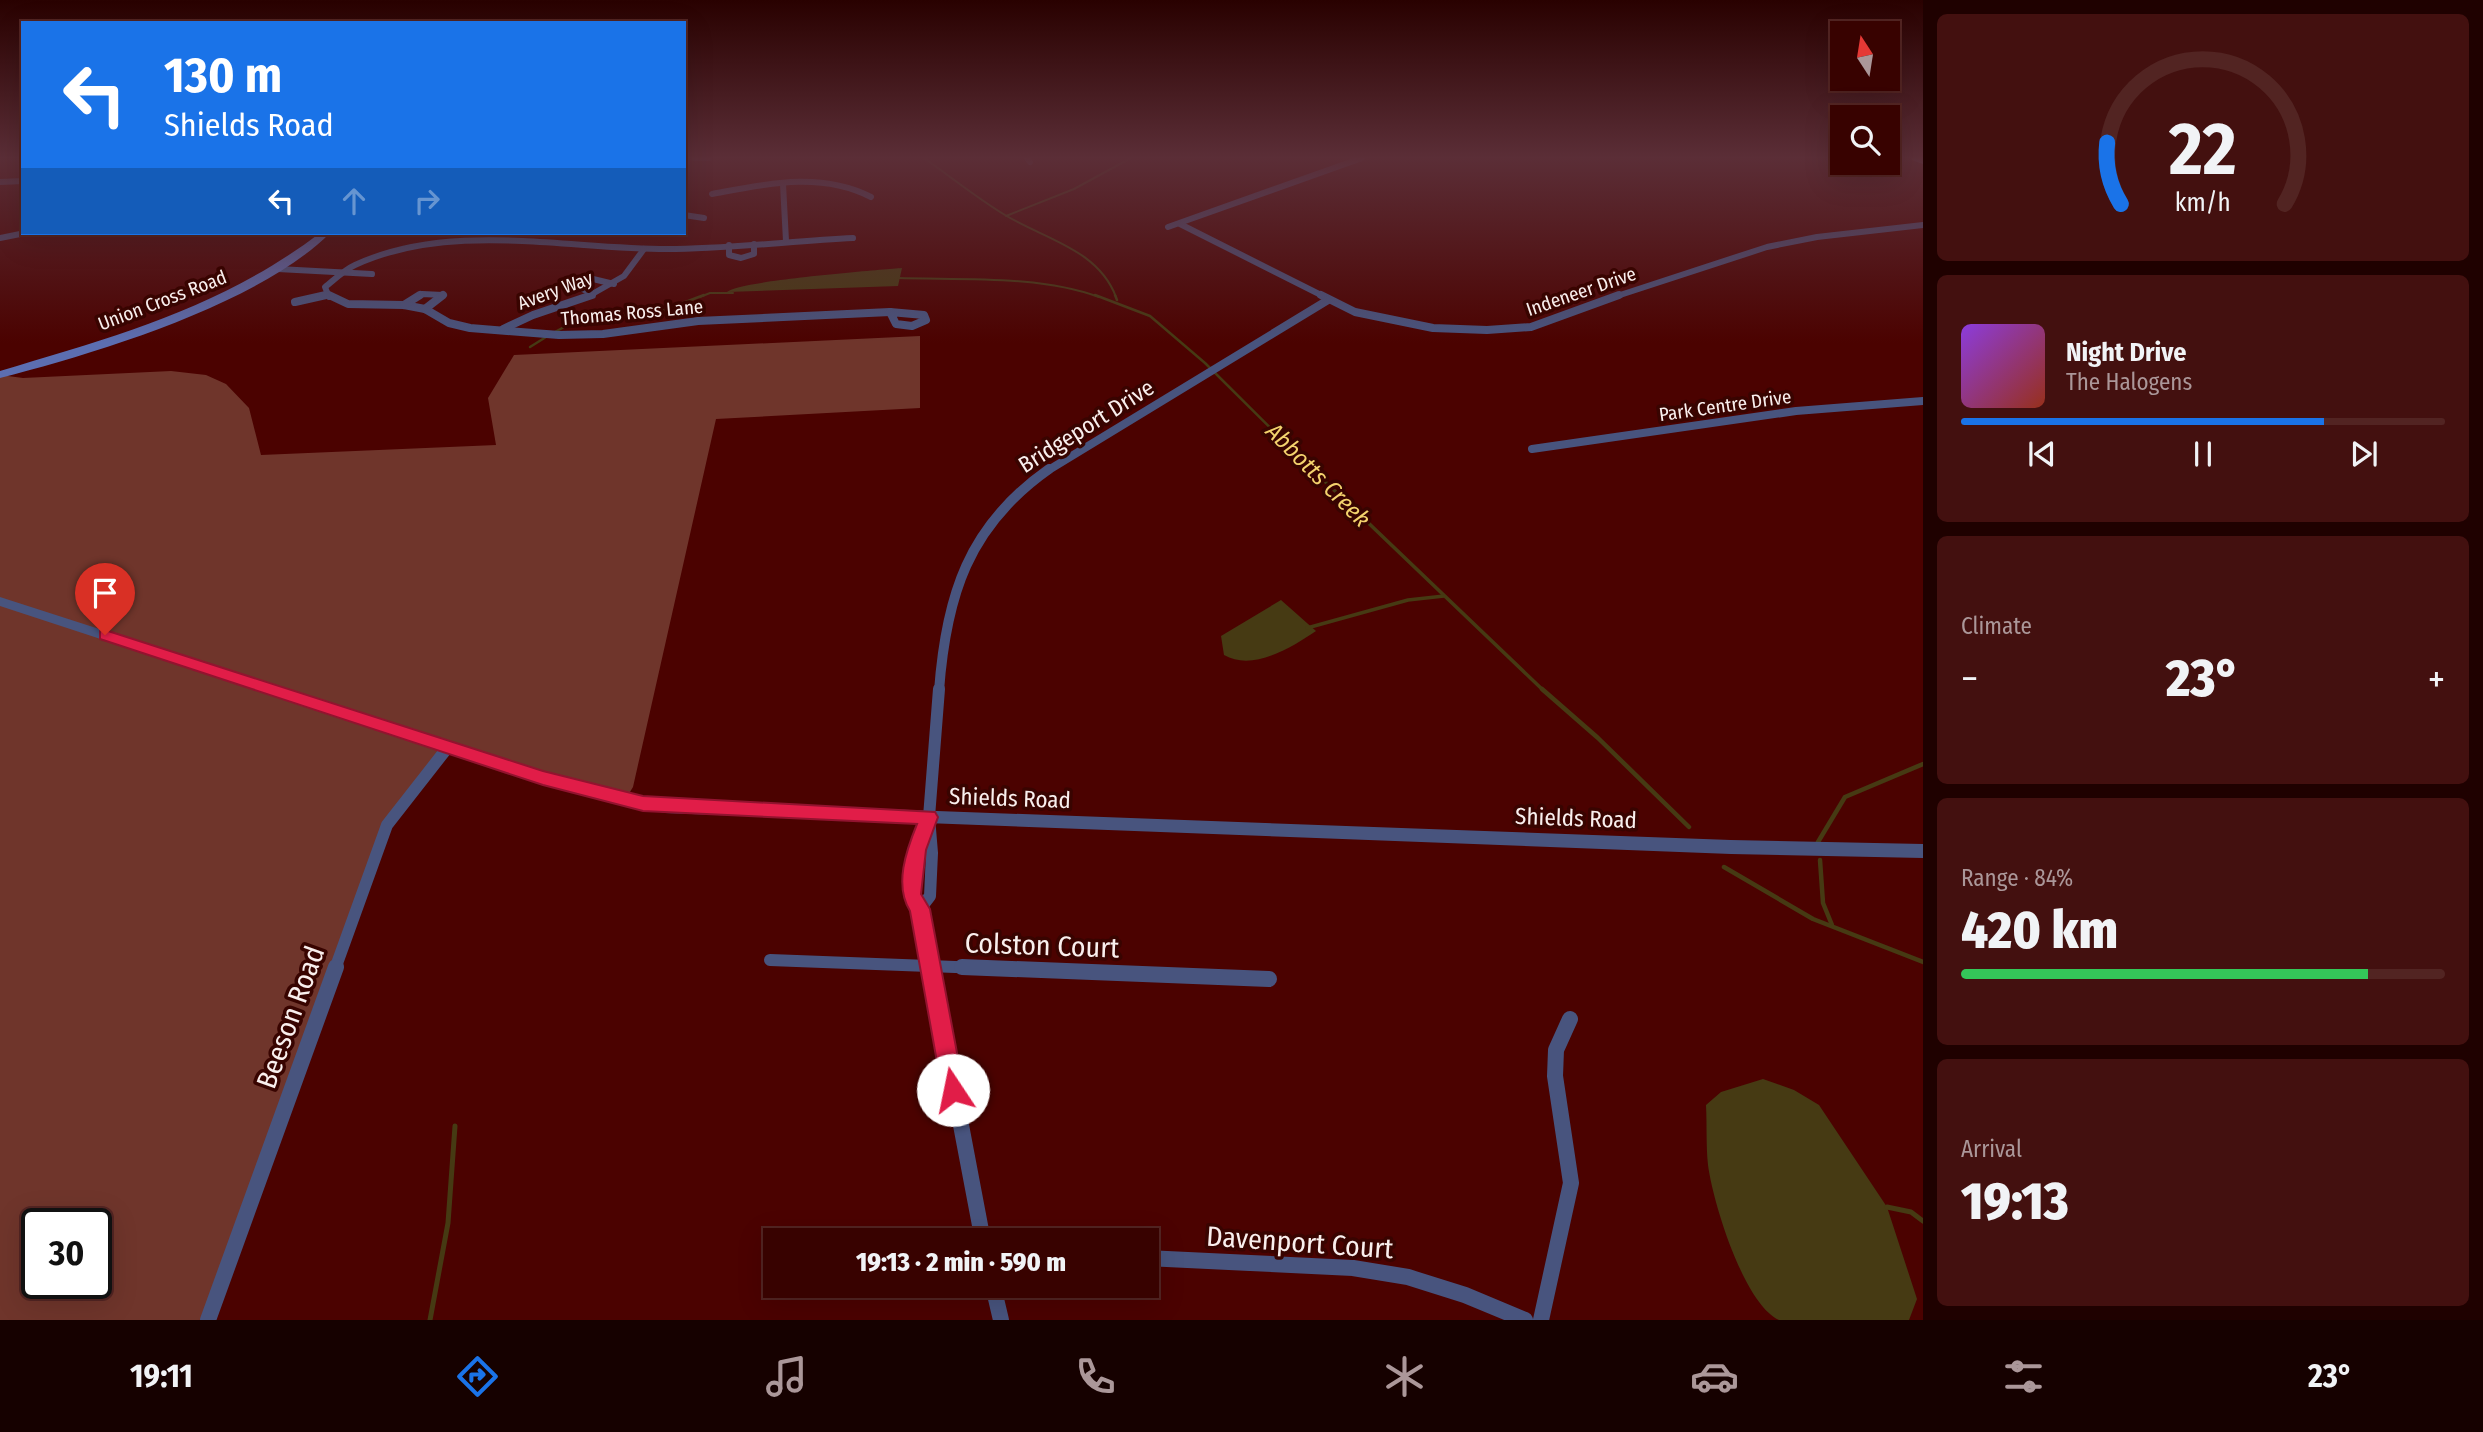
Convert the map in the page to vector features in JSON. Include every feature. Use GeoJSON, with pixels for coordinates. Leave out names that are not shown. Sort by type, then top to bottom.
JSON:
{"type":"FeatureCollection","features":[{"type":"Feature","properties":{"kind":"main road","name":"Union Cross Road"},"geometry":{"type":"LineString","coordinates":[[0,375],[180,315],[278,268],[322,235]]}},
{"type":"Feature","properties":{"kind":"street"},"geometry":{"type":"LineString","coordinates":[[785,220],[786,241]]}},
{"type":"Feature","properties":{"kind":"street"},"geometry":{"type":"LineString","coordinates":[[1168,228],[1192,220]]}},
{"type":"Feature","properties":{"kind":"street","name":"Indeneer Drive"},"geometry":{"type":"LineString","coordinates":[[1180,224],[1328,300],[1379,318],[1433,328],[1487,330],[1531,327],[1675,275],[1768,247],[1816,237],[1923,225]]}},
{"type":"Feature","properties":{"kind":"street"},"geometry":{"type":"LineString","coordinates":[[0,238],[21,234]]}},
{"type":"Feature","properties":{"kind":"street"},"geometry":{"type":"LineString","coordinates":[[462,244],[467,235]]}},
{"type":"Feature","properties":{"kind":"street"},"geometry":{"type":"LineString","coordinates":[[295,302],[327,295],[325,287],[337,273],[383,252],[462,244],[577,243],[643,249],[853,238]]}},
{"type":"Feature","properties":{"kind":"street"},"geometry":{"type":"LineString","coordinates":[[492,254],[501,243]]}},
{"type":"Feature","properties":{"kind":"street"},"geometry":{"type":"LineString","coordinates":[[729,245],[729,255],[741,258],[754,254],[754,244]]}},
{"type":"Feature","properties":{"kind":"street","name":"Avery Way"},"geometry":{"type":"LineString","coordinates":[[503,329],[546,308],[593,294],[614,284],[627,274],[643,249]]}},
{"type":"Feature","properties":{"kind":"street"},"geometry":{"type":"LineString","coordinates":[[278,268],[372,274]]}},
{"type":"Feature","properties":{"kind":"street"},"geometry":{"type":"LineString","coordinates":[[593,294],[574,285],[593,279],[614,284]]}},
{"type":"Feature","properties":{"kind":"street"},"geometry":{"type":"LineString","coordinates":[[404,305],[422,294],[443,295],[425,309]]}},
{"type":"Feature","properties":{"kind":"street","name":"Thomas Ross Lane"},"geometry":{"type":"LineString","coordinates":[[327,295],[348,304],[404,305],[425,309],[459,326],[577,336],[698,321],[890,312]]}},
{"type":"Feature","properties":{"kind":"street","name":"Bridgeport Drive"},"geometry":{"type":"LineString","coordinates":[[928,965],[920,909],[930,896],[932,853],[929,817],[943,636],[959,577],[986,529],[1025,486],[1078,449],[1328,300]]}},
{"type":"Feature","properties":{"kind":"street","name":"Park Centre Drive"},"geometry":{"type":"LineString","coordinates":[[1532,449],[1796,411],[1923,401]]}},
{"type":"Feature","properties":{"kind":"street","name":"Shields Road"},"geometry":{"type":"LineString","coordinates":[[0,601],[543,778],[643,804],[929,817],[1923,851]]}},
{"type":"Feature","properties":{"kind":"street","name":"Beeson Road"},"geometry":{"type":"LineString","coordinates":[[208,1320],[387,825],[448,747]]}},
{"type":"Feature","properties":{"kind":"street","name":"Colston Court"},"geometry":{"type":"LineString","coordinates":[[770,960],[1269,979]]}},
{"type":"Feature","properties":{"kind":"street"},"geometry":{"type":"LineString","coordinates":[[928,965],[980,1228]]}},
{"type":"Feature","properties":{"kind":"street"},"geometry":{"type":"LineString","coordinates":[[1541,1320],[1571,1184],[1555,1076],[1556,1050],[1570,1019]]}},
{"type":"Feature","properties":{"kind":"street","name":"Davenport Court"},"geometry":{"type":"LineString","coordinates":[[1159,1259],[1353,1268],[1408,1277],[1465,1295],[1525,1320]]}},
{"type":"Feature","properties":{"kind":"street"},"geometry":{"type":"LineString","coordinates":[[996,1298],[1001,1320]]}},
{"type":"Feature","properties":{"kind":"shaded area"},"geometry":{"type":"Polygon","coordinates":[[[902,268],[898,286],[727,292],[780,280],[902,268]]]}},
{"type":"Feature","properties":{"kind":"shaded area"},"geometry":{"type":"Polygon","coordinates":[[[920,336],[920,408],[716,419],[633,787],[625,800],[448,747],[387,825],[208,1320],[0,1320],[0,375],[23,378],[171,371],[206,375],[226,384],[249,408],[261,455],[496,445],[488,398],[514,355],[920,336]]]}},
{"type":"Feature","properties":{"kind":"shaded area"},"geometry":{"type":"Polygon","coordinates":[[[1281,600],[1316,631],[1284,650],[1260,659],[1235,660],[1224,655],[1221,636],[1281,600]]]}},
{"type":"Feature","properties":{"kind":"shaded area"},"geometry":{"type":"Polygon","coordinates":[[[1763,1079],[1794,1090],[1819,1105],[1887,1207],[1917,1299],[1909,1320],[1779,1320],[1766,1310],[1754,1294],[1732,1251],[1716,1203],[1708,1165],[1706,1105],[1721,1092],[1763,1079]]]}},
{"type":"Feature","properties":{"kind":"waterway","name":"Abbotts Creek"},"geometry":{"type":"LineString","coordinates":[[1014,220],[1083,256],[1097,267],[1115,295]]}},
{"type":"Feature","properties":{"kind":"waterway"},"geometry":{"type":"LineString","coordinates":[[898,278],[1026,282],[1052,285],[1099,297]]}},
{"type":"Feature","properties":{"kind":"waterway"},"geometry":{"type":"LineString","coordinates":[[700,297],[710,293],[733,293]]}},
{"type":"Feature","properties":{"kind":"waterway"},"geometry":{"type":"LineString","coordinates":[[553,333],[579,319],[659,312],[704,295]]}},
{"type":"Feature","properties":{"kind":"waterway","name":"Abbotts Creek"},"geometry":{"type":"LineString","coordinates":[[1095,295],[1150,316],[1205,363],[1314,471]]}},
{"type":"Feature","properties":{"kind":"waterway","name":"Abbotts Creek"},"geometry":{"type":"LineString","coordinates":[[1115,295],[1117,300]]}},
{"type":"Feature","properties":{"kind":"waterway"},"geometry":{"type":"LineString","coordinates":[[530,347],[546,337]]}},
{"type":"Feature","properties":{"kind":"waterway","name":"Abbotts Creek"},"geometry":{"type":"LineString","coordinates":[[1312,469],[1544,691]]}},
{"type":"Feature","properties":{"kind":"waterway"},"geometry":{"type":"LineString","coordinates":[[1307,628],[1408,600],[1444,596]]}},
{"type":"Feature","properties":{"kind":"waterway","name":"Abbotts Creek"},"geometry":{"type":"LineString","coordinates":[[1542,689],[1598,738],[1689,827]]}},
{"type":"Feature","properties":{"kind":"waterway"},"geometry":{"type":"LineString","coordinates":[[1818,842],[1845,797],[1923,764]]}},
{"type":"Feature","properties":{"kind":"waterway"},"geometry":{"type":"LineString","coordinates":[[1820,860],[1823,903],[1832,925]]}},
{"type":"Feature","properties":{"kind":"waterway","name":"Abbotts Creek"},"geometry":{"type":"LineString","coordinates":[[1724,867],[1813,919],[1923,962]]}},
{"type":"Feature","properties":{"kind":"waterway"},"geometry":{"type":"LineString","coordinates":[[430,1320],[448,1223],[455,1126]]}},
{"type":"Feature","properties":{"kind":"waterway"},"geometry":{"type":"LineString","coordinates":[[1887,1207],[1911,1212],[1923,1221]]}},
{"type":"Feature","properties":{"kind":"route"},"geometry":{"type":"LineString","coordinates":[[105,635],[543,778],[643,804],[781,813],[929,817],[916,850],[911,896],[920,909],[928,965],[953,1090]]}}]}
